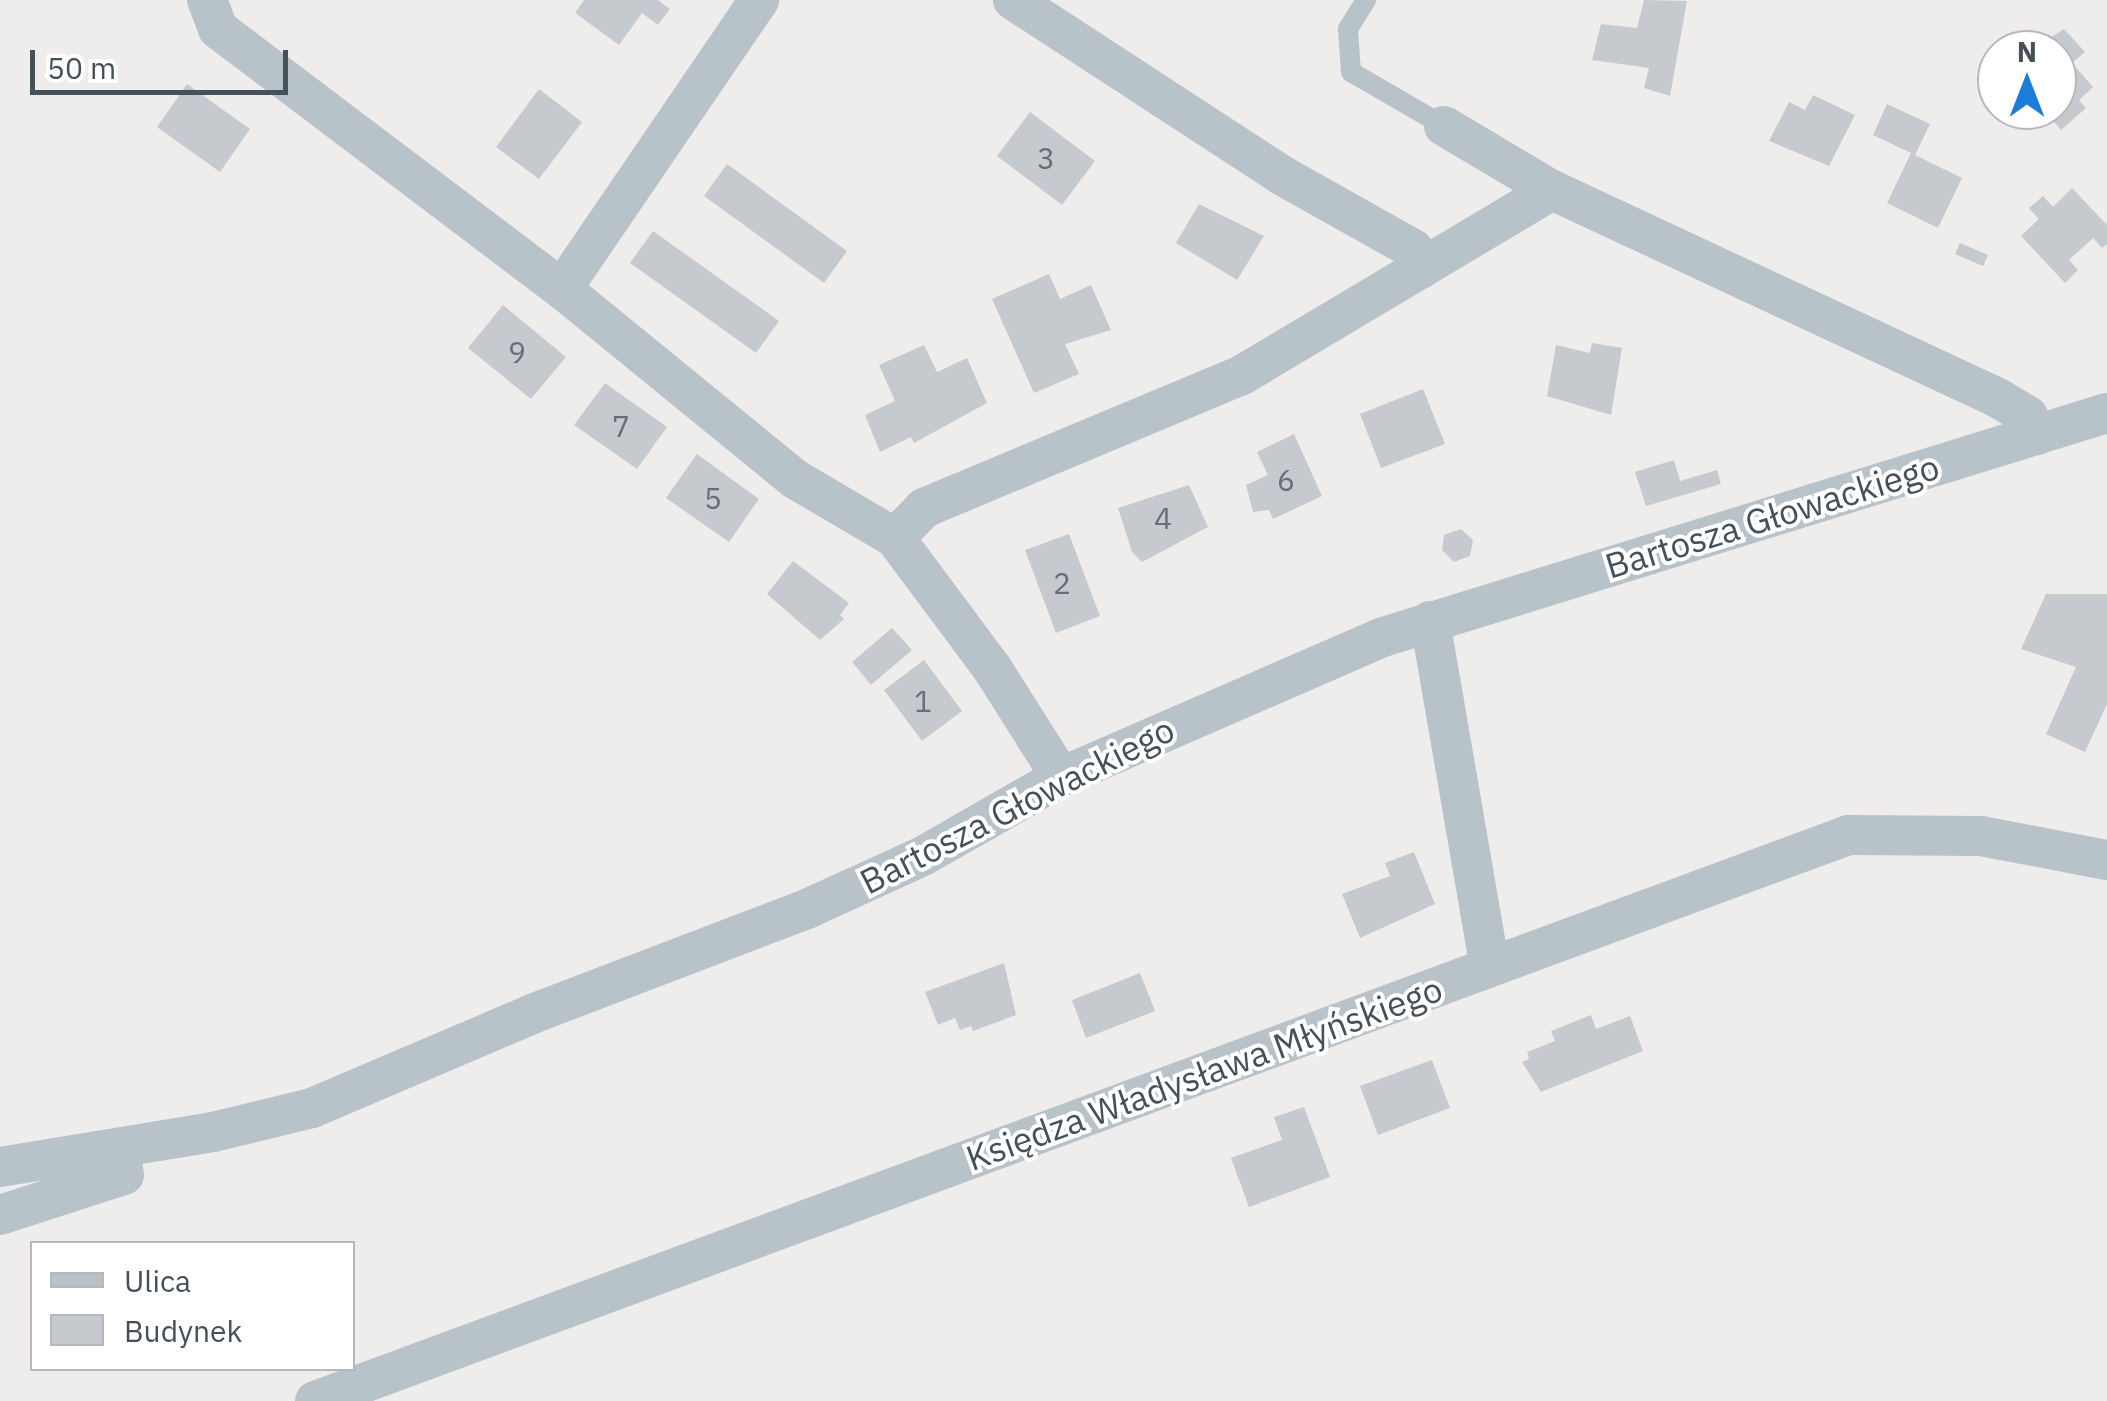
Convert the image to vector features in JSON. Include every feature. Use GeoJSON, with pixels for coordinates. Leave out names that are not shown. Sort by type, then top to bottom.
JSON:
{"type":"FeatureCollection","features":[{"type":"Feature","properties":{"kind":"street"},"geometry":{"type":"LineString","coordinates":[[562,290],[759,0]]}},
{"type":"Feature","properties":{"kind":"street"},"geometry":{"type":"LineString","coordinates":[[1013,0],[1283,176],[1413,249],[1422,268]]}},
{"type":"Feature","properties":{"kind":"street"},"geometry":{"type":"LineString","coordinates":[[212,14],[794,478],[895,538],[992,668],[1061,778]]}},
{"type":"Feature","properties":{"kind":"street"},"geometry":{"type":"LineString","coordinates":[[1444,126],[1552,190],[1998,398],[2028,416],[2036,436]]}},
{"type":"Feature","properties":{"kind":"street"},"geometry":{"type":"LineString","coordinates":[[895,538],[924,508],[1242,374],[1552,190]]}},
{"type":"Feature","properties":{"kind":"street","name":"Bartosza Głowackiego"},"geometry":{"type":"LineString","coordinates":[[0,1167],[119,1148],[312,1108],[532,1014],[810,908],[924,856],[1061,778],[1238,695],[1430,621],[2107,414]]}},
{"type":"Feature","properties":{"kind":"street"},"geometry":{"type":"LineString","coordinates":[[1430,621],[1490,967]]}},
{"type":"Feature","properties":{"kind":"street","name":"Księdza Władysława Młyńskiego"},"geometry":{"type":"LineString","coordinates":[[315,1401],[1848,836],[1981,836],[2107,860]]}},
{"type":"Feature","properties":{"kind":"street"},"geometry":{"type":"LineString","coordinates":[[0,1215],[124,1175],[119,1148]]}},
{"type":"Feature","properties":{"kind":"lane"},"geometry":{"type":"LineString","coordinates":[[1366,0],[1348,28],[1351,72],[1444,126]]}},
{"type":"Feature","properties":{"kind":"building"},"geometry":{"type":"Polygon","coordinates":[[[584,0],[658,0],[670,9],[658,25],[642,13],[619,45],[575,13],[584,0]]]}},
{"type":"Feature","properties":{"kind":"building"},"geometry":{"type":"Polygon","coordinates":[[[1644,0],[1687,1],[1670,96],[1644,88],[1649,68],[1592,60],[1601,24],[1637,28],[1644,0]]]}},
{"type":"Feature","properties":{"kind":"building"},"geometry":{"type":"Polygon","coordinates":[[[2077,69],[2093,87],[2079,100],[2086,108],[2077,116],[2077,69]]]}},
{"type":"Feature","properties":{"kind":"building"},"geometry":{"type":"Polygon","coordinates":[[[187,84],[250,129],[220,172],[157,127],[187,84]]]}},
{"type":"Feature","properties":{"kind":"building"},"geometry":{"type":"Polygon","coordinates":[[[539,89],[582,122],[539,179],[496,147],[539,89]]]}},
{"type":"Feature","properties":{"kind":"building"},"geometry":{"type":"Polygon","coordinates":[[[1813,95],[1855,115],[1829,166],[1769,141],[1789,102],[1805,110],[1813,95]]]}},
{"type":"Feature","properties":{"kind":"building"},"geometry":{"type":"Polygon","coordinates":[[[1887,104],[1930,124],[1915,155],[1962,178],[1938,228],[1887,203],[1911,153],[1873,135],[1887,104]]]}},
{"type":"Feature","properties":{"kind":"building"},"geometry":{"type":"Polygon","coordinates":[[[1030,112],[1095,161],[1062,205],[997,156],[1030,112]]]}},
{"type":"Feature","properties":{"kind":"building"},"geometry":{"type":"Polygon","coordinates":[[[727,164],[847,251],[824,283],[704,196],[727,164]]]}},
{"type":"Feature","properties":{"kind":"building"},"geometry":{"type":"Polygon","coordinates":[[[2072,188],[2107,225],[2107,244],[2102,248],[2093,238],[2069,260],[2078,270],[2065,283],[2021,236],[2039,219],[2029,208],[2043,196],[2053,207],[2072,188]]]}},
{"type":"Feature","properties":{"kind":"building"},"geometry":{"type":"Polygon","coordinates":[[[1199,204],[1264,236],[1237,280],[1176,243],[1199,204]]]}},
{"type":"Feature","properties":{"kind":"building"},"geometry":{"type":"Polygon","coordinates":[[[653,231],[779,321],[756,353],[630,263],[653,231]]]}},
{"type":"Feature","properties":{"kind":"building"},"geometry":{"type":"Polygon","coordinates":[[[1960,243],[1988,255],[1983,266],[1955,254],[1960,243]]]}},
{"type":"Feature","properties":{"kind":"building"},"geometry":{"type":"Polygon","coordinates":[[[1049,274],[1060,299],[1091,285],[1111,330],[1065,344],[1079,374],[1034,393],[992,299],[1049,274]]]}},
{"type":"Feature","properties":{"kind":"building"},"geometry":{"type":"Polygon","coordinates":[[[503,305],[566,357],[531,399],[468,348],[503,305]]]}},
{"type":"Feature","properties":{"kind":"building"},"geometry":{"type":"Polygon","coordinates":[[[1592,343],[1622,348],[1611,415],[1547,396],[1556,345],[1590,353],[1592,343]]]}},
{"type":"Feature","properties":{"kind":"building"},"geometry":{"type":"Polygon","coordinates":[[[924,345],[937,372],[967,358],[987,403],[914,443],[911,437],[880,452],[865,415],[895,401],[879,365],[924,345]]]}},
{"type":"Feature","properties":{"kind":"building"},"geometry":{"type":"Polygon","coordinates":[[[605,383],[667,427],[637,469],[574,425],[605,383]]]}},
{"type":"Feature","properties":{"kind":"building"},"geometry":{"type":"Polygon","coordinates":[[[1423,389],[1445,444],[1381,468],[1360,414],[1423,389]]]}},
{"type":"Feature","properties":{"kind":"building"},"geometry":{"type":"Polygon","coordinates":[[[1294,434],[1322,496],[1273,519],[1269,510],[1253,512],[1246,485],[1268,475],[1257,452],[1294,434]]]}},
{"type":"Feature","properties":{"kind":"building"},"geometry":{"type":"Polygon","coordinates":[[[697,454],[759,499],[729,542],[666,498],[697,454]]]}},
{"type":"Feature","properties":{"kind":"building"},"geometry":{"type":"Polygon","coordinates":[[[1674,460],[1680,481],[1717,470],[1721,484],[1646,506],[1635,472],[1674,460]]]}},
{"type":"Feature","properties":{"kind":"building"},"geometry":{"type":"Polygon","coordinates":[[[1189,485],[1208,527],[1142,562],[1132,552],[1118,508],[1189,485]]]}},
{"type":"Feature","properties":{"kind":"building"},"geometry":{"type":"Polygon","coordinates":[[[1461,529],[1473,540],[1470,556],[1454,562],[1442,550],[1444,535],[1461,529]]]}},
{"type":"Feature","properties":{"kind":"building"},"geometry":{"type":"Polygon","coordinates":[[[1069,534],[1100,616],[1056,633],[1025,550],[1069,534]]]}},
{"type":"Feature","properties":{"kind":"building"},"geometry":{"type":"Polygon","coordinates":[[[793,561],[849,603],[840,615],[844,619],[820,640],[767,594],[793,561]]]}},
{"type":"Feature","properties":{"kind":"building"},"geometry":{"type":"Polygon","coordinates":[[[2046,594],[2107,594],[2107,704],[2085,752],[2046,734],[2076,667],[2021,649],[2046,594]]]}},
{"type":"Feature","properties":{"kind":"building"},"geometry":{"type":"Polygon","coordinates":[[[892,628],[912,650],[871,685],[852,662],[892,628]]]}},
{"type":"Feature","properties":{"kind":"building"},"geometry":{"type":"Polygon","coordinates":[[[924,660],[962,711],[922,741],[884,690],[924,660]]]}},
{"type":"Feature","properties":{"kind":"building"},"geometry":{"type":"Polygon","coordinates":[[[1414,852],[1435,904],[1360,938],[1342,894],[1390,876],[1385,863],[1414,852]]]}},
{"type":"Feature","properties":{"kind":"building"},"geometry":{"type":"Polygon","coordinates":[[[1004,963],[1016,1015],[973,1031],[971,1026],[960,1030],[955,1018],[938,1025],[925,992],[1004,963]]]}},
{"type":"Feature","properties":{"kind":"building"},"geometry":{"type":"Polygon","coordinates":[[[1140,973],[1155,1011],[1086,1038],[1072,1000],[1140,973]]]}},
{"type":"Feature","properties":{"kind":"building"},"geometry":{"type":"Polygon","coordinates":[[[1591,1015],[1596,1029],[1630,1016],[1643,1051],[1541,1092],[1522,1062],[1529,1059],[1527,1052],[1555,1041],[1551,1031],[1591,1015]]]}},
{"type":"Feature","properties":{"kind":"building"},"geometry":{"type":"Polygon","coordinates":[[[1432,1060],[1450,1108],[1378,1135],[1360,1086],[1432,1060]]]}},
{"type":"Feature","properties":{"kind":"building"},"geometry":{"type":"Polygon","coordinates":[[[1304,1107],[1330,1177],[1249,1207],[1231,1158],[1282,1140],[1274,1117],[1304,1107]]]}}]}
